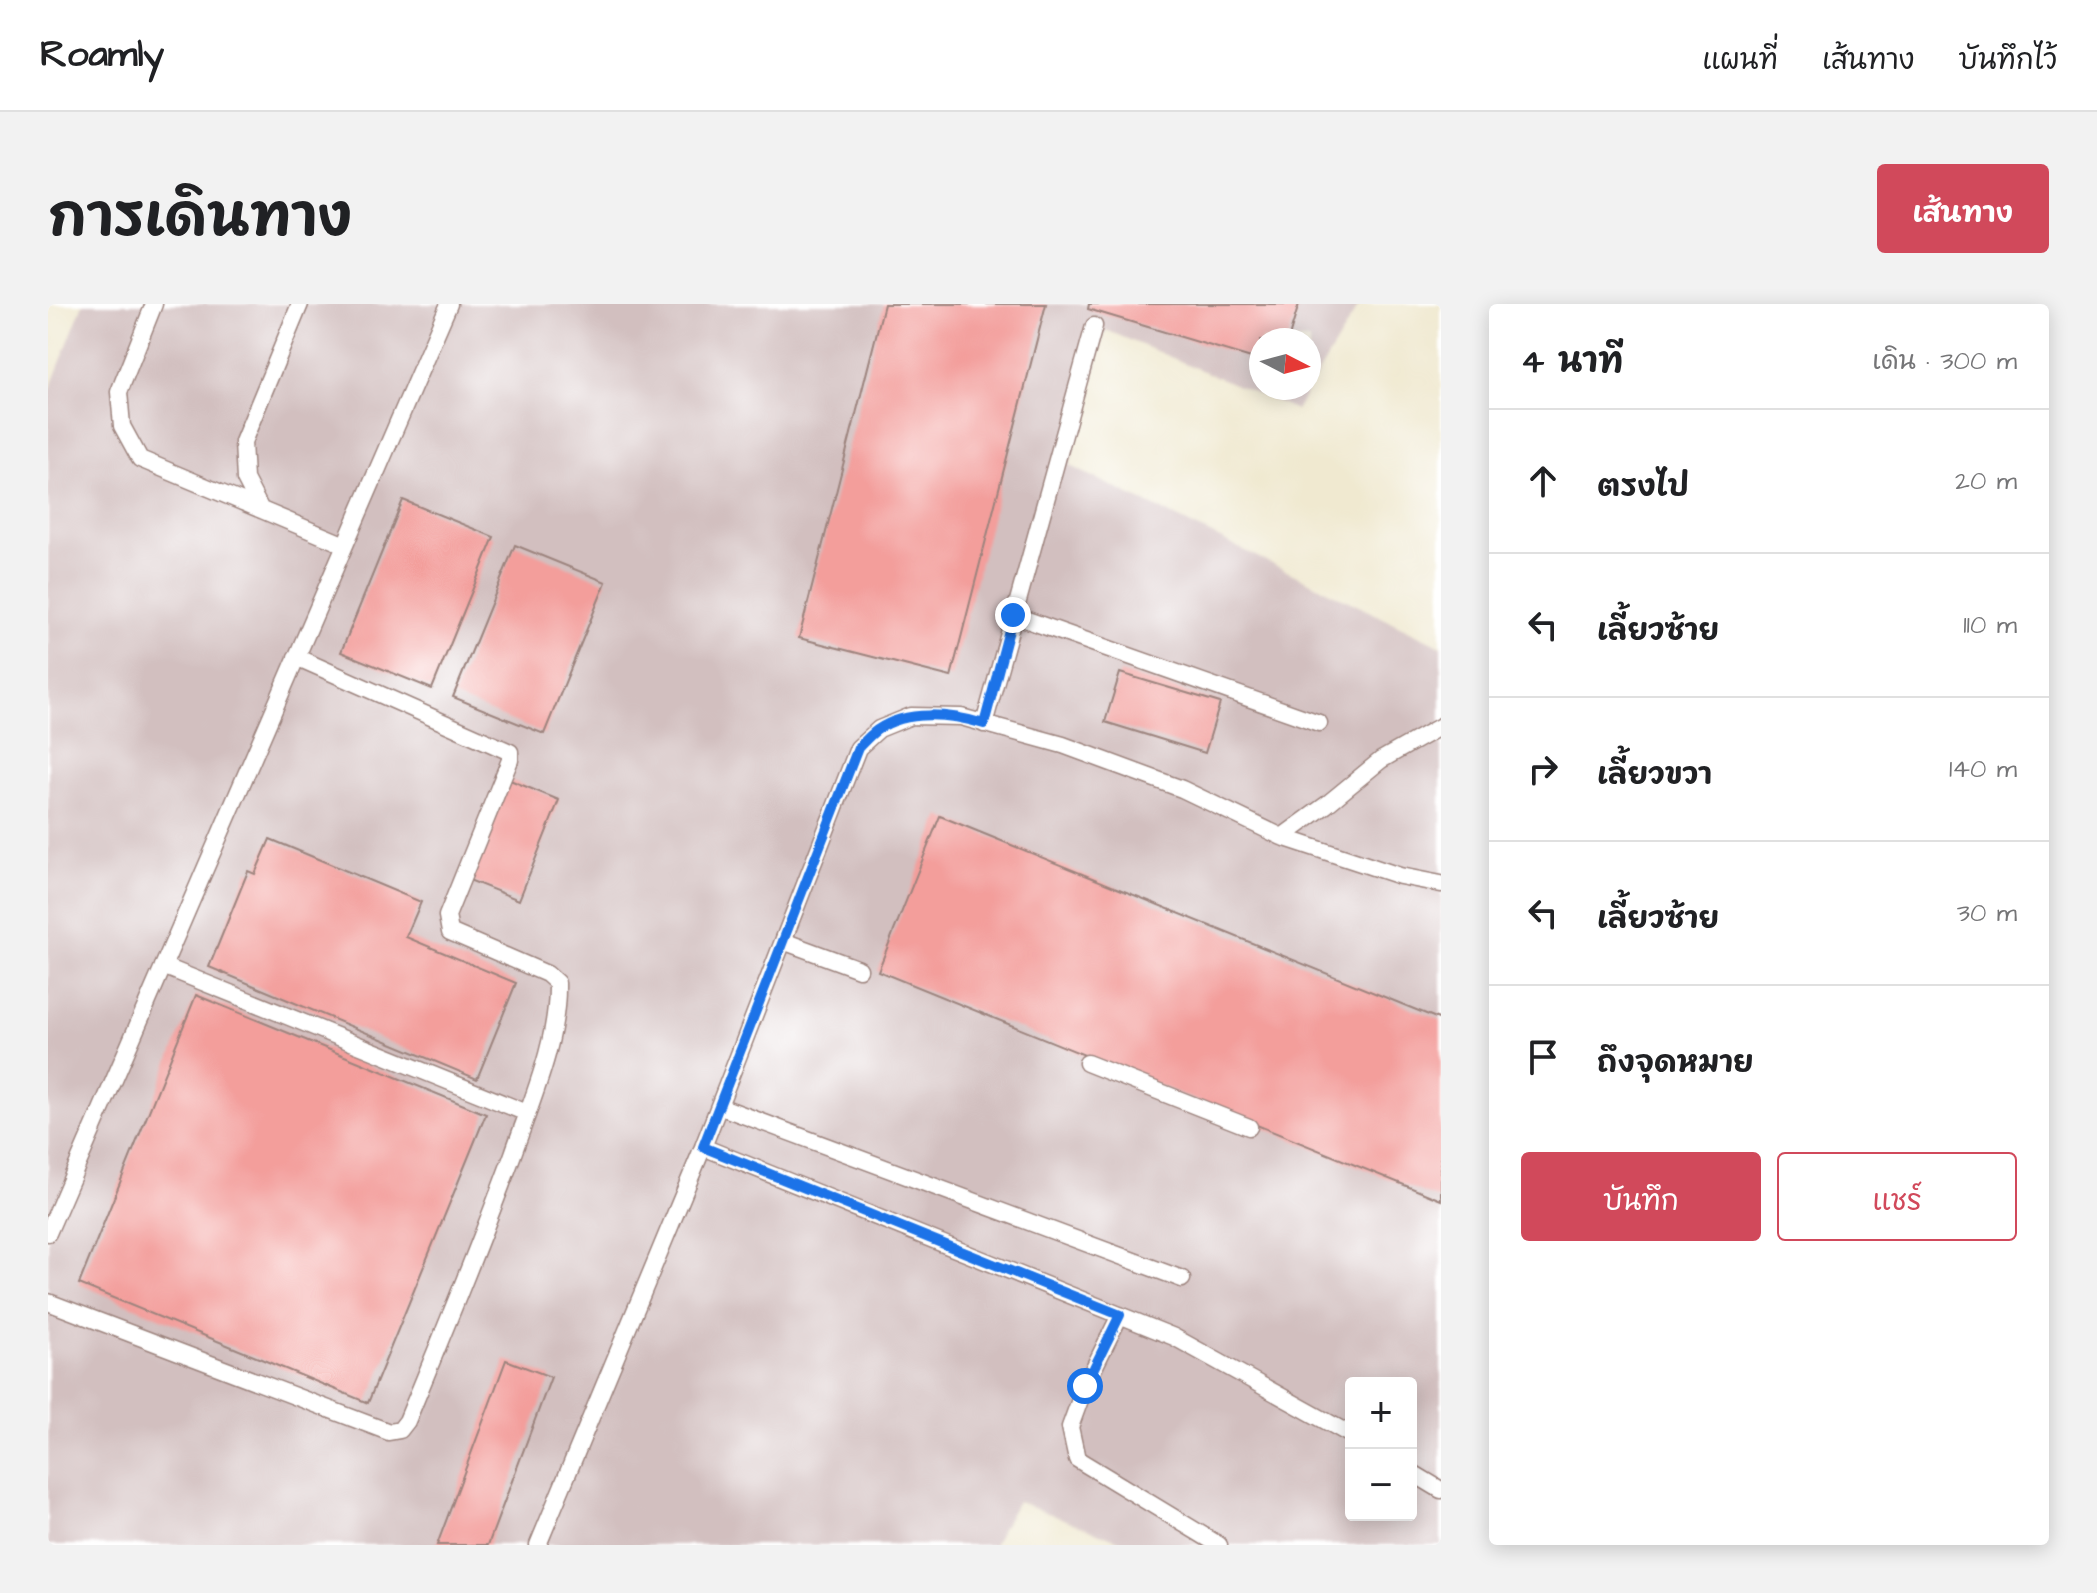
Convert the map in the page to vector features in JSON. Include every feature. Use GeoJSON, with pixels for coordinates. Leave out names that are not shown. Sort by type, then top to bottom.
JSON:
{"type":"FeatureCollection","features":[{"type":"Feature","properties":{"kind":"lane"},"geometry":{"type":"LineString","coordinates":[[154,304],[119,392],[122,426],[140,459],[345,545]]}},
{"type":"Feature","properties":{"kind":"lane"},"geometry":{"type":"LineString","coordinates":[[261,510],[245,479],[243,442],[300,304]]}},
{"type":"Feature","properties":{"kind":"lane"},"geometry":{"type":"LineString","coordinates":[[48,1233],[449,304]]}},
{"type":"Feature","properties":{"kind":"lane"},"geometry":{"type":"LineString","coordinates":[[984,724],[1094,326]]}},
{"type":"Feature","properties":{"kind":"lane"},"geometry":{"type":"LineString","coordinates":[[1013,615],[1319,723]]}},
{"type":"Feature","properties":{"kind":"lane"},"geometry":{"type":"LineString","coordinates":[[48,1302],[389,1432],[400,1430],[407,1421],[471,1267],[553,1033],[557,983],[533,967],[450,932],[447,916],[510,760],[510,752],[296,657]]}},
{"type":"Feature","properties":{"kind":"lane"},"geometry":{"type":"LineString","coordinates":[[538,1545],[703,1147],[858,748],[879,729],[911,716],[961,717],[1063,745],[1182,789],[1282,837],[1400,876],[1441,884]]}},
{"type":"Feature","properties":{"kind":"lane"},"geometry":{"type":"LineString","coordinates":[[1282,837],[1381,760],[1441,726]]}},
{"type":"Feature","properties":{"kind":"lane"},"geometry":{"type":"LineString","coordinates":[[783,941],[859,969]]}},
{"type":"Feature","properties":{"kind":"lane"},"geometry":{"type":"LineString","coordinates":[[163,966],[527,1113]]}},
{"type":"Feature","properties":{"kind":"lane"},"geometry":{"type":"LineString","coordinates":[[1087,1063],[1249,1127]]}},
{"type":"Feature","properties":{"kind":"lane"},"geometry":{"type":"LineString","coordinates":[[719,1106],[1182,1279]]}},
{"type":"Feature","properties":{"kind":"lane"},"geometry":{"type":"LineString","coordinates":[[703,1147],[1174,1337],[1345,1432]]}},
{"type":"Feature","properties":{"kind":"lane"},"geometry":{"type":"LineString","coordinates":[[1120,1315],[1085,1386],[1070,1427],[1077,1459],[1219,1545]]}},
{"type":"Feature","properties":{"kind":"lane"},"geometry":{"type":"LineString","coordinates":[[1417,1476],[1441,1490]]}},
{"type":"Feature","properties":{"kind":"shaded area"},"geometry":{"type":"Polygon","coordinates":[[[83,304],[1360,304],[1321,369],[1321,328],[1249,328],[1249,390],[1106,330],[1070,466],[1441,646],[1441,1545],[1131,1545],[1017,1501],[993,1545],[48,1545],[48,394],[83,304]]]}},
{"type":"Feature","properties":{"kind":"shaded area"},"geometry":{"type":"Polygon","coordinates":[[[1272,400],[1302,400],[1296,410],[1272,400]]]}},
{"type":"Feature","properties":{"kind":"building"},"geometry":{"type":"Polygon","coordinates":[[[884,304],[1046,304],[951,677],[799,638],[884,304]]]}},
{"type":"Feature","properties":{"kind":"building"},"geometry":{"type":"Polygon","coordinates":[[[1089,304],[1299,304],[1292,328],[1249,328],[1249,357],[1088,309],[1089,304]]]}},
{"type":"Feature","properties":{"kind":"building"},"geometry":{"type":"Polygon","coordinates":[[[403,500],[494,537],[432,689],[341,652],[403,500]]]}},
{"type":"Feature","properties":{"kind":"building"},"geometry":{"type":"Polygon","coordinates":[[[515,545],[606,582],[544,734],[453,697],[515,545]]]}},
{"type":"Feature","properties":{"kind":"building"},"geometry":{"type":"Polygon","coordinates":[[[1120,673],[1220,703],[1205,753],[1105,722],[1120,673]]]}},
{"type":"Feature","properties":{"kind":"building"},"geometry":{"type":"Polygon","coordinates":[[[505,778],[559,800],[519,900],[464,878],[505,778]]]}},
{"type":"Feature","properties":{"kind":"building"},"geometry":{"type":"Polygon","coordinates":[[[940,816],[1441,1020],[1441,1200],[878,971],[940,816]]]}},
{"type":"Feature","properties":{"kind":"building"},"geometry":{"type":"Polygon","coordinates":[[[270,839],[421,902],[406,937],[516,983],[477,1079],[209,967],[248,871],[255,874],[270,839]]]}},
{"type":"Feature","properties":{"kind":"building"},"geometry":{"type":"Polygon","coordinates":[[[196,995],[486,1114],[368,1403],[79,1284],[196,995]]]}},
{"type":"Feature","properties":{"kind":"building"},"geometry":{"type":"Polygon","coordinates":[[[506,1360],[551,1377],[488,1545],[437,1545],[506,1360]]]}},
{"type":"Feature","properties":{"kind":"route"},"geometry":{"type":"LineString","coordinates":[[1013,615],[984,724],[961,717],[911,716],[879,729],[858,748],[703,1147],[1120,1315],[1085,1386]]}}]}
